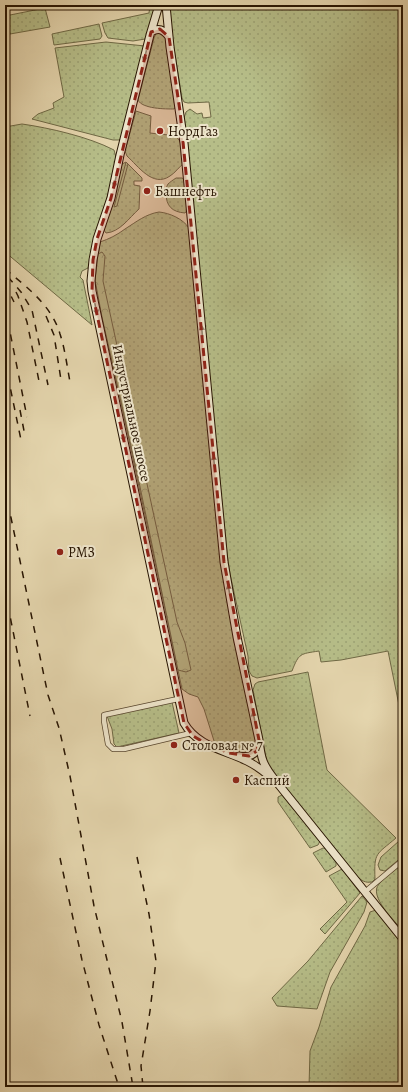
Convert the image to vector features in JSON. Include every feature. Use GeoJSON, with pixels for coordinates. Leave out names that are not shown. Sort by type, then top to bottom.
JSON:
{"type":"FeatureCollection","features":[{"type":"Feature","properties":{"kind":"main road","name":"Индустриальное шоссе"},"geometry":{"type":"LineString","coordinates":[[159,5],[120,155],[111,198],[97,239],[93,260],[91,281],[92,291],[184,723],[191,733],[205,743],[249,762],[274,780]]}},
{"type":"Feature","properties":{"kind":"main road","name":"Индустриальное шоссе"},"geometry":{"type":"LineString","coordinates":[[166,5],[169,37],[185,149],[224,562],[237,637],[263,764],[274,780],[366,891],[403,939]]}},
{"type":"Feature","properties":{"kind":"main road"},"geometry":{"type":"LineString","coordinates":[[151,32],[160,29],[169,37]]}},
{"type":"Feature","properties":{"kind":"main road"},"geometry":{"type":"LineString","coordinates":[[229,753],[243,757],[254,755],[257,751],[259,740]]}},
{"type":"Feature","properties":{"kind":"street"},"geometry":{"type":"LineString","coordinates":[[178,699],[104,715],[108,744],[113,749],[124,749],[184,736],[191,733]]}},
{"type":"Feature","properties":{"kind":"street"},"geometry":{"type":"LineString","coordinates":[[366,891],[403,860]]}},
{"type":"Feature","properties":{"kind":"highlighted area"},"geometry":{"type":"Polygon","coordinates":[[[160,29],[169,37],[180,111],[224,562],[259,740],[257,751],[249,756],[229,753],[205,743],[193,736],[184,723],[92,291],[93,260],[97,239],[111,198],[151,32],[160,29]]]}},
{"type":"Feature","properties":{"kind":"green space"},"geometry":{"type":"Polygon","coordinates":[[[150,5],[157,5],[148,35],[145,39],[133,41],[108,38],[102,23],[149,13],[150,5]]]}},
{"type":"Feature","properties":{"kind":"green space"},"geometry":{"type":"Polygon","coordinates":[[[169,5],[403,5],[403,725],[388,651],[341,660],[321,662],[319,651],[301,655],[296,661],[292,671],[257,678],[252,676],[249,671],[248,656],[230,574],[227,553],[184,118],[186,112],[190,109],[197,114],[202,113],[203,118],[211,117],[209,102],[188,103],[184,102],[182,98],[172,36],[169,5]]]}},
{"type":"Feature","properties":{"kind":"green space"},"geometry":{"type":"Polygon","coordinates":[[[45,8],[50,27],[10,34],[9,29],[5,30],[5,16],[45,8]]]}},
{"type":"Feature","properties":{"kind":"green space"},"geometry":{"type":"Polygon","coordinates":[[[99,24],[102,36],[100,39],[54,45],[52,34],[99,24]]]}},
{"type":"Feature","properties":{"kind":"green space"},"geometry":{"type":"Polygon","coordinates":[[[157,31],[166,37],[177,105],[174,109],[149,107],[140,103],[138,100],[157,31]]]}},
{"type":"Feature","properties":{"kind":"green space"},"geometry":{"type":"Polygon","coordinates":[[[106,42],[145,46],[123,137],[119,140],[113,140],[32,119],[38,114],[54,108],[53,103],[64,97],[55,48],[106,42]]]}},
{"type":"Feature","properties":{"kind":"green space"},"geometry":{"type":"Polygon","coordinates":[[[136,111],[151,116],[150,133],[173,136],[179,140],[184,163],[172,175],[164,179],[152,178],[141,170],[127,156],[125,151],[136,111]]]}},
{"type":"Feature","properties":{"kind":"green space"},"geometry":{"type":"Polygon","coordinates":[[[22,124],[69,134],[93,141],[114,150],[117,161],[88,268],[82,271],[80,277],[83,280],[92,325],[5,252],[5,127],[22,124]]]}},
{"type":"Feature","properties":{"kind":"green space"},"geometry":{"type":"Polygon","coordinates":[[[126,162],[142,178],[142,181],[134,181],[134,185],[140,186],[139,209],[116,230],[106,233],[104,230],[122,164],[126,162]]]}},
{"type":"Feature","properties":{"kind":"green space"},"geometry":{"type":"Polygon","coordinates":[[[126,162],[128,164],[117,206],[114,207],[126,162]]]}},
{"type":"Feature","properties":{"kind":"green space"},"geometry":{"type":"Polygon","coordinates":[[[176,178],[186,180],[188,209],[185,213],[173,210],[166,198],[167,186],[176,178]]]}},
{"type":"Feature","properties":{"kind":"green space"},"geometry":{"type":"Polygon","coordinates":[[[159,212],[176,217],[189,228],[221,559],[257,741],[253,751],[248,752],[229,749],[215,744],[204,709],[198,697],[189,694],[182,689],[95,280],[100,242],[116,235],[145,216],[159,212]]]}},
{"type":"Feature","properties":{"kind":"green space"},"geometry":{"type":"Polygon","coordinates":[[[102,252],[105,256],[103,281],[177,622],[185,643],[191,670],[186,672],[178,670],[139,482],[102,317],[95,280],[98,254],[102,252]]]}},
{"type":"Feature","properties":{"kind":"green space"},"geometry":{"type":"Polygon","coordinates":[[[308,672],[327,770],[396,838],[380,851],[375,864],[375,879],[372,882],[364,881],[357,876],[271,772],[267,763],[253,690],[255,684],[258,682],[308,672]]]}},
{"type":"Feature","properties":{"kind":"green space"},"geometry":{"type":"Polygon","coordinates":[[[172,702],[179,733],[117,747],[114,744],[112,729],[107,716],[172,702]]]}},
{"type":"Feature","properties":{"kind":"green space"},"geometry":{"type":"Polygon","coordinates":[[[282,795],[320,841],[318,845],[310,848],[278,802],[278,797],[282,795]]]}},
{"type":"Feature","properties":{"kind":"green space"},"geometry":{"type":"Polygon","coordinates":[[[399,841],[403,843],[403,856],[385,871],[380,870],[378,865],[381,857],[399,841]]]}},
{"type":"Feature","properties":{"kind":"green space"},"geometry":{"type":"Polygon","coordinates":[[[323,848],[327,849],[336,862],[336,866],[326,872],[313,853],[323,848]]]}},
{"type":"Feature","properties":{"kind":"green space"},"geometry":{"type":"Polygon","coordinates":[[[403,864],[403,931],[380,902],[377,895],[377,889],[384,878],[403,864]]]}},
{"type":"Feature","properties":{"kind":"green space"},"geometry":{"type":"Polygon","coordinates":[[[342,869],[360,893],[325,934],[320,929],[347,902],[329,876],[342,869]]]}},
{"type":"Feature","properties":{"kind":"green space"},"geometry":{"type":"Polygon","coordinates":[[[362,896],[367,902],[364,912],[330,972],[317,1009],[277,1006],[272,998],[308,961],[362,896]]]}},
{"type":"Feature","properties":{"kind":"green space"},"geometry":{"type":"Polygon","coordinates":[[[376,910],[403,943],[403,1087],[309,1087],[310,1051],[331,987],[365,926],[370,912],[376,910]]]}},
{"type":"Feature","properties":{"kind":"railway"},"geometry":{"type":"LineString","coordinates":[[5,269],[38,298],[51,315],[62,340],[70,382]]}},
{"type":"Feature","properties":{"kind":"railway"},"geometry":{"type":"LineString","coordinates":[[8,277],[21,292],[32,310],[48,385]]}},
{"type":"Feature","properties":{"kind":"railway"},"geometry":{"type":"LineString","coordinates":[[5,284],[14,302]]}},
{"type":"Feature","properties":{"kind":"railway"},"geometry":{"type":"LineString","coordinates":[[16,292],[27,322],[40,386]]}},
{"type":"Feature","properties":{"kind":"railway"},"geometry":{"type":"LineString","coordinates":[[5,307],[27,417]]}},
{"type":"Feature","properties":{"kind":"railway"},"geometry":{"type":"LineString","coordinates":[[46,316],[54,335],[61,380]]}},
{"type":"Feature","properties":{"kind":"railway"},"geometry":{"type":"LineString","coordinates":[[5,362],[21,440]]}},
{"type":"Feature","properties":{"kind":"railway"},"geometry":{"type":"LineString","coordinates":[[20,410],[25,436]]}},
{"type":"Feature","properties":{"kind":"railway"},"geometry":{"type":"LineString","coordinates":[[5,489],[48,695],[59,728],[70,776],[94,906],[122,1022],[133,1087]]}},
{"type":"Feature","properties":{"kind":"railway"},"geometry":{"type":"LineString","coordinates":[[5,591],[30,716]]}},
{"type":"Feature","properties":{"kind":"railway"},"geometry":{"type":"LineString","coordinates":[[137,857],[149,914],[156,961],[141,1066],[143,1087]]}},
{"type":"Feature","properties":{"kind":"railway"},"geometry":{"type":"LineString","coordinates":[[60,858],[82,960],[99,1025],[119,1087]]}},
{"type":"Feature","properties":{"kind":"place","name":"НордГаз"},"geometry":{"type":"Point","coordinates":[160,131]}},
{"type":"Feature","properties":{"kind":"place","name":"Башнефть"},"geometry":{"type":"Point","coordinates":[147,191]}},
{"type":"Feature","properties":{"kind":"place","name":"РМЗ"},"geometry":{"type":"Point","coordinates":[60,552]}},
{"type":"Feature","properties":{"kind":"place","name":"Столовая № 7"},"geometry":{"type":"Point","coordinates":[174,745]}},
{"type":"Feature","properties":{"kind":"place","name":"Каспий"},"geometry":{"type":"Point","coordinates":[236,780]}}]}
